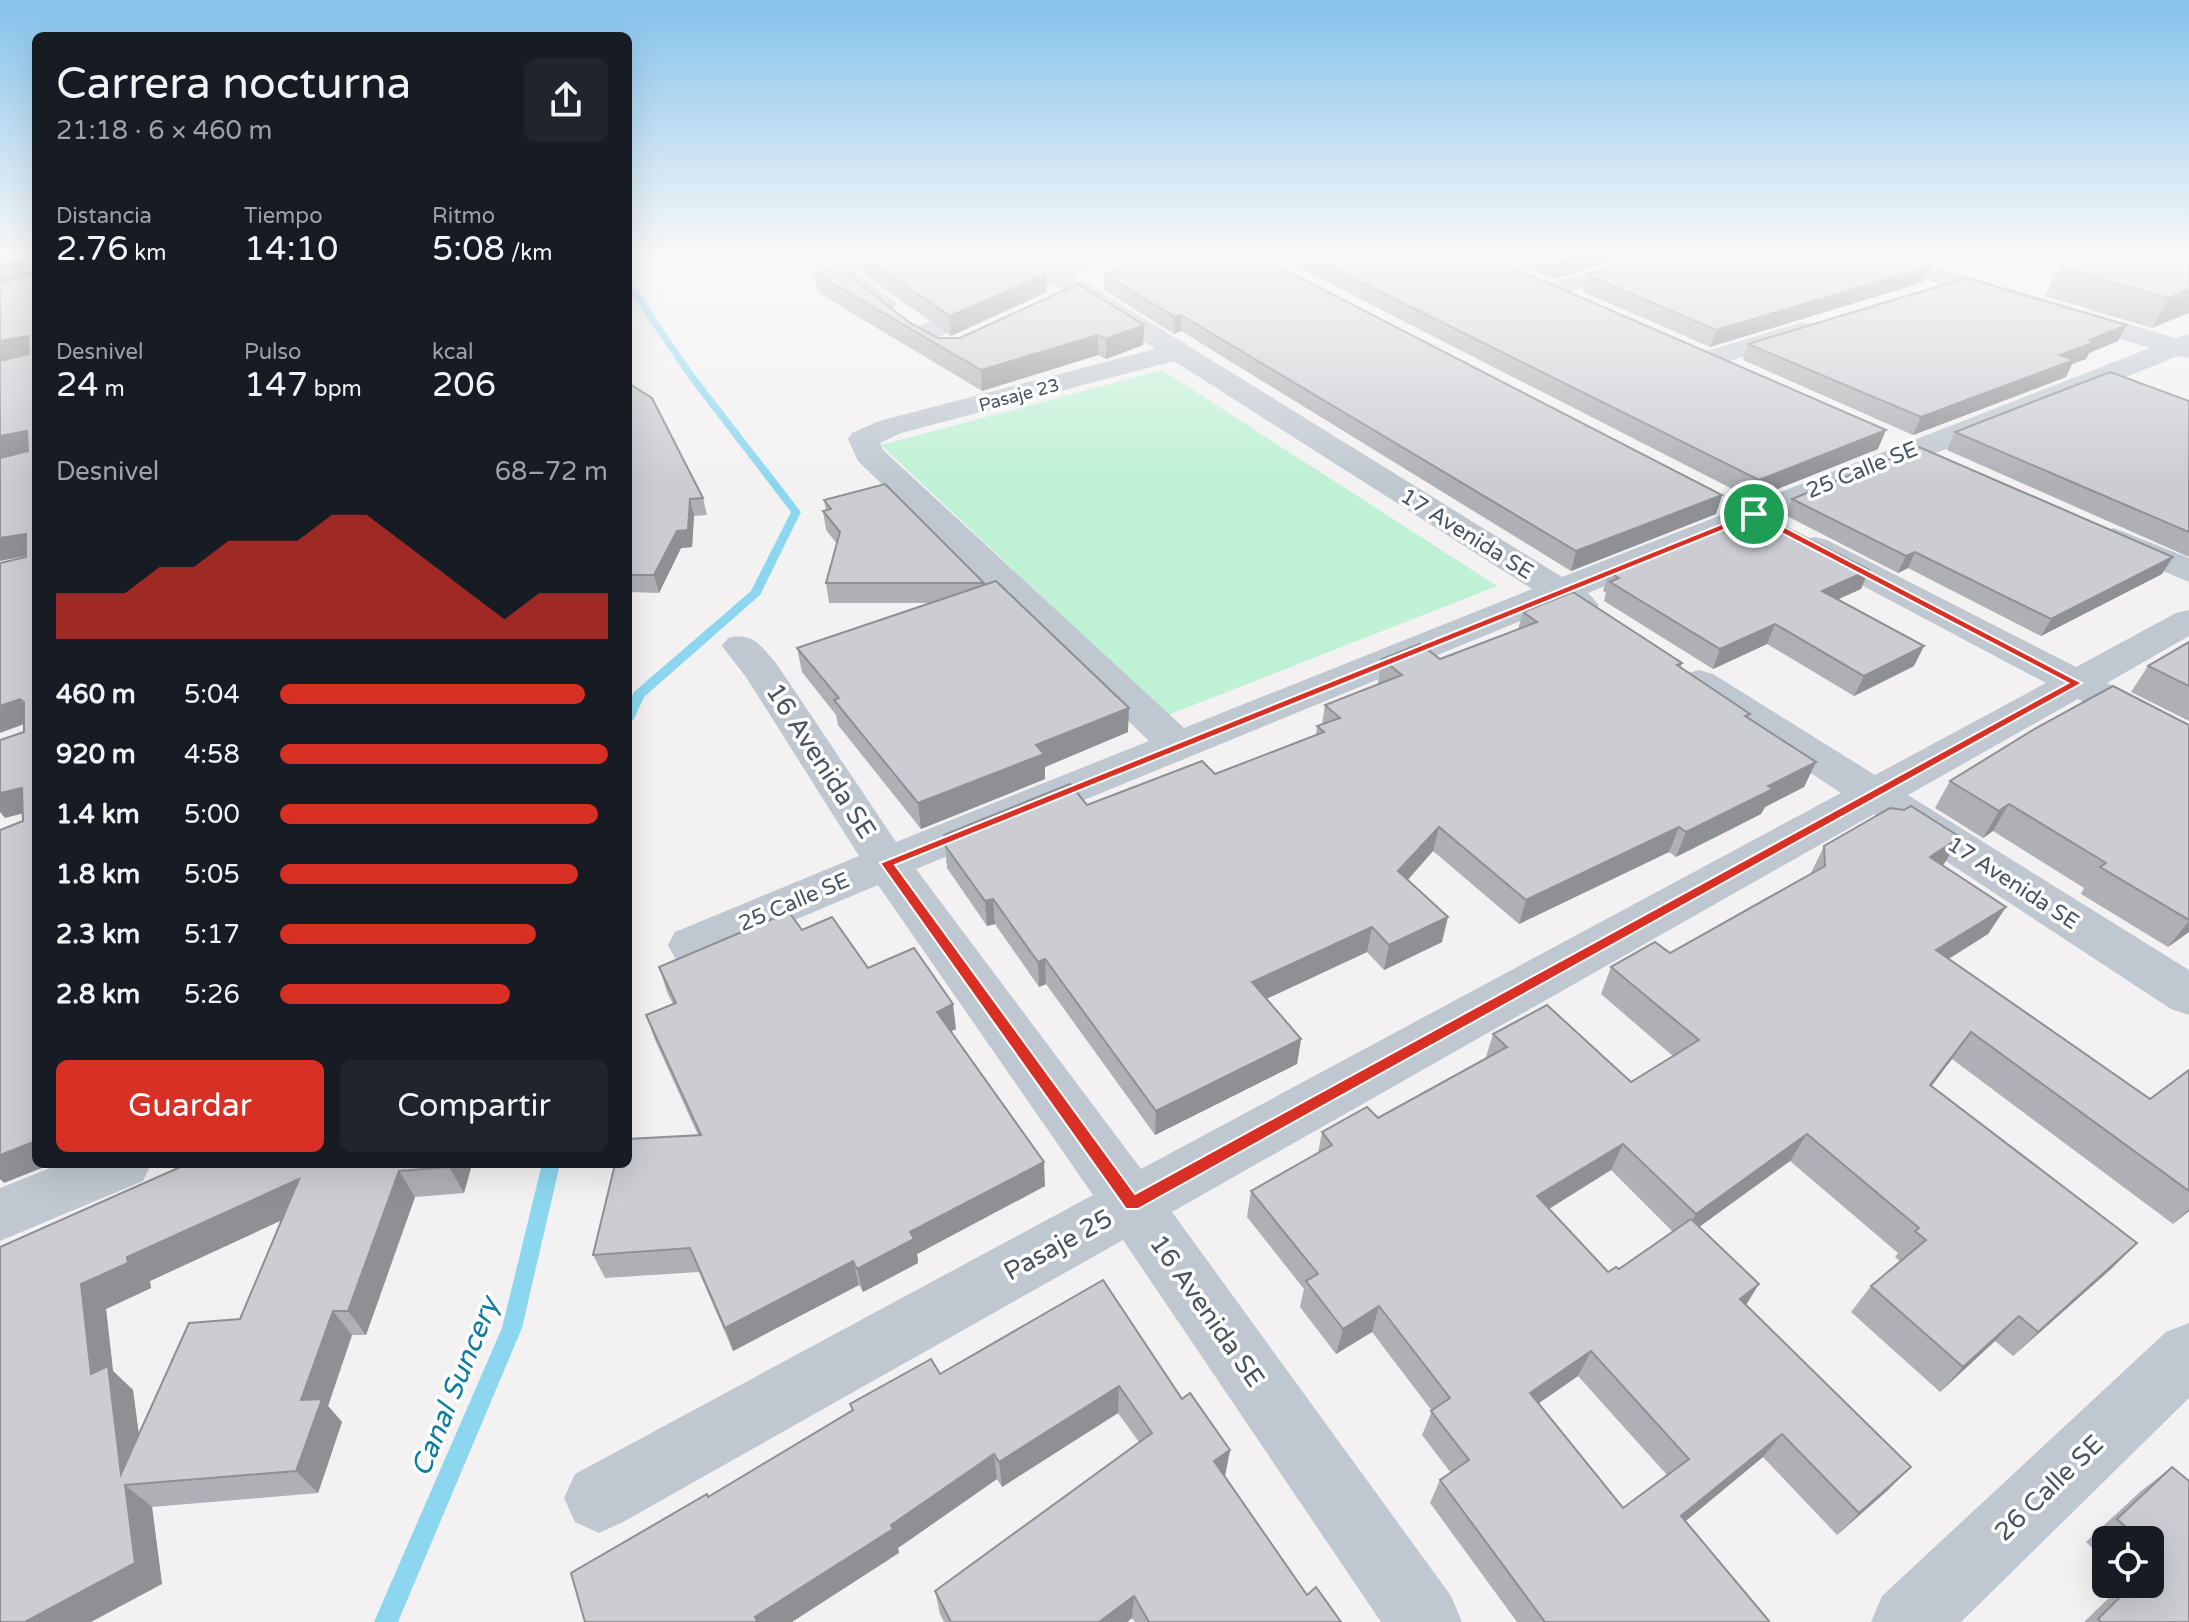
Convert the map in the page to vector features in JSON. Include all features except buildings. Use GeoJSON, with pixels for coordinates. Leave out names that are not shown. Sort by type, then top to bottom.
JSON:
{"type":"FeatureCollection","features":[{"type":"Feature","properties":{"kind":"street"},"geometry":{"type":"LineString","coordinates":[[920,332],[950,349],[974,332]]}},
{"type":"Feature","properties":{"kind":"street","name":"17 Avenida SE"},"geometry":{"type":"LineString","coordinates":[[1144,332],[1613,626]]}},
{"type":"Feature","properties":{"kind":"street"},"geometry":{"type":"LineString","coordinates":[[1710,359],[1798,332]]}},
{"type":"Feature","properties":{"kind":"street"},"geometry":{"type":"LineString","coordinates":[[2132,332],[2185,347]]}},
{"type":"Feature","properties":{"kind":"street"},"geometry":{"type":"LineString","coordinates":[[1681,346],[1754,378]]}},
{"type":"Feature","properties":{"kind":"street","name":"25 Calle SE"},"geometry":{"type":"LineString","coordinates":[[692,945],[887,863],[1913,449],[2185,347]]}},
{"type":"Feature","properties":{"kind":"street","name":"Pasaje 23"},"geometry":{"type":"LineString","coordinates":[[1176,352],[890,427],[863,439],[869,454],[1180,747]]}},
{"type":"Feature","properties":{"kind":"street"},"geometry":{"type":"LineString","coordinates":[[1712,493],[2189,741]]}},
{"type":"Feature","properties":{"kind":"street"},"geometry":{"type":"LineString","coordinates":[[2087,526],[2189,571]]}},
{"type":"Feature","properties":{"kind":"street","name":"Pasaje 25"},"geometry":{"type":"LineString","coordinates":[[599,1498],[2189,621]]}},
{"type":"Feature","properties":{"kind":"street","name":"16 Avenida SE"},"geometry":{"type":"LineString","coordinates":[[741,646],[762,671],[887,863],[1132,1204],[1425,1622]]}},
{"type":"Feature","properties":{"kind":"street","name":"17 Avenida SE"},"geometry":{"type":"LineString","coordinates":[[1666,660],[2189,995]]}},
{"type":"Feature","properties":{"kind":"street"},"geometry":{"type":"LineString","coordinates":[[0,1215],[113,1168]]}},
{"type":"Feature","properties":{"kind":"street","name":"26 Calle SE"},"geometry":{"type":"LineString","coordinates":[[1908,1622],[2189,1354]]}},
{"type":"Feature","properties":{"kind":"green space"},"geometry":{"type":"Polygon","coordinates":[[[1162,370],[1497,586],[1168,715],[881,445],[1162,370]]]}},
{"type":"Feature","properties":{"kind":"waterway","name":"Canal Suncery"},"geometry":{"type":"LineString","coordinates":[[632,709],[638,695],[756,593],[796,512],[661,332]]}},
{"type":"Feature","properties":{"kind":"waterway","name":"Canal Suncery"},"geometry":{"type":"LineString","coordinates":[[386,1622],[512,1328],[550,1168]]}},
{"type":"Feature","properties":{"kind":"route"},"geometry":{"type":"LineString","coordinates":[[1754,514],[2077,683],[1132,1204],[887,863],[1180,747],[1754,514]]}}]}
